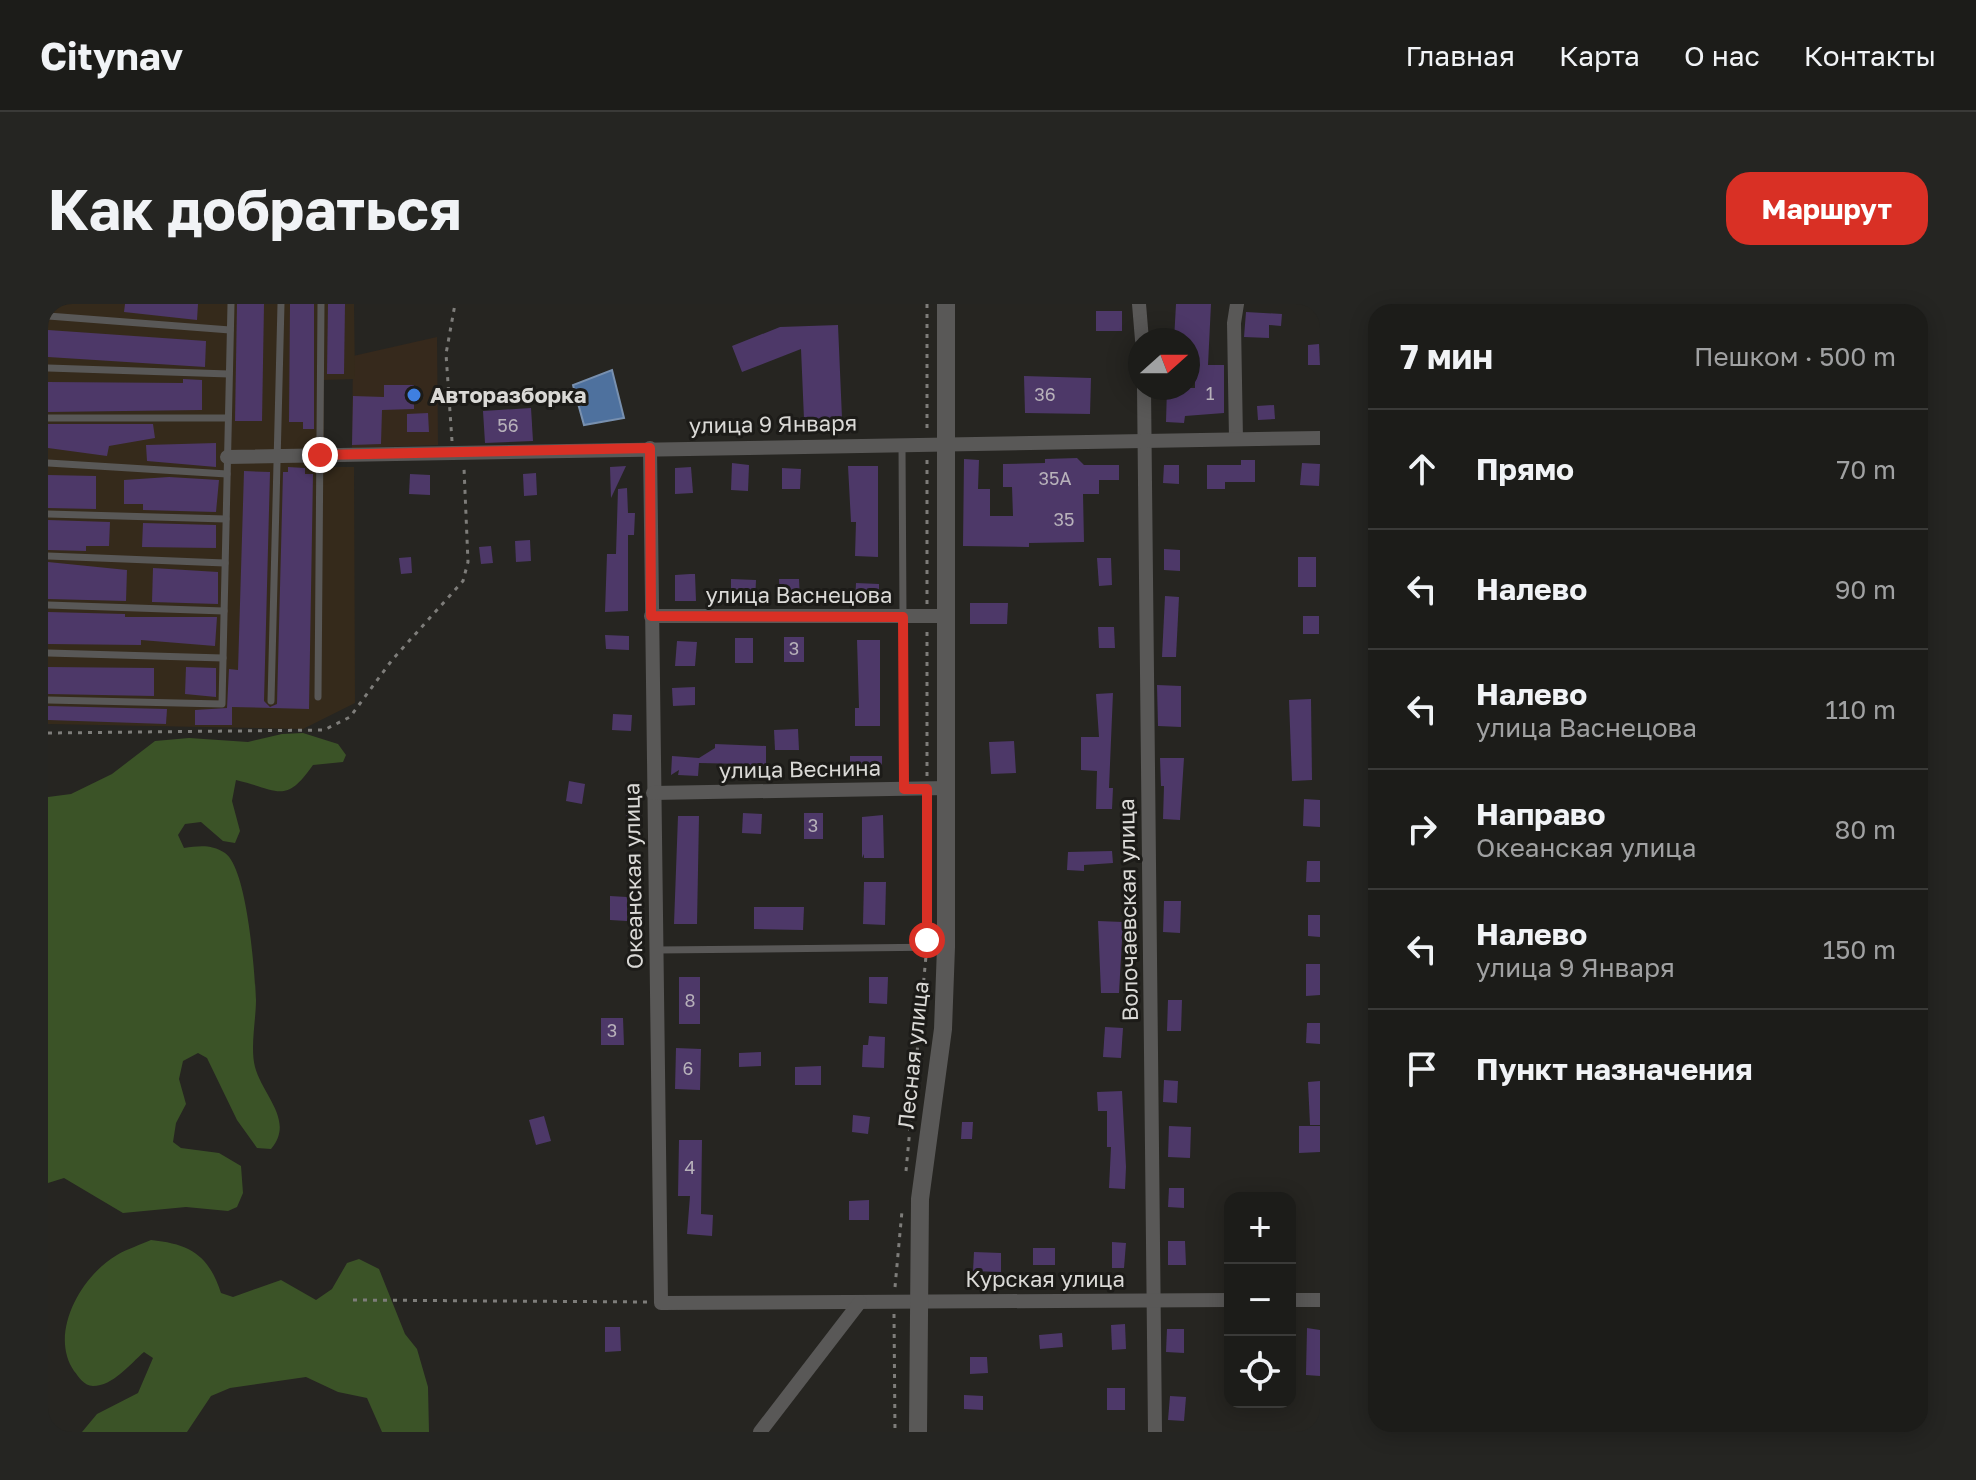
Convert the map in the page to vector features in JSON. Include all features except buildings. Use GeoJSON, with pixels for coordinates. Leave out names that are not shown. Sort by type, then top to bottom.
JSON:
{"type":"FeatureCollection","features":[{"type":"Feature","properties":{"kind":"street","name":"Лесная улица"},"geometry":{"type":"LineString","coordinates":[[918,1432],[920,1199],[943,1029],[937,948],[947,788],[946,304]]}},
{"type":"Feature","properties":{"kind":"street"},"geometry":{"type":"LineString","coordinates":[[1139,304],[1141,328]]}},
{"type":"Feature","properties":{"kind":"street"},"geometry":{"type":"LineString","coordinates":[[1236,439],[1234,323],[1237,304]]}},
{"type":"Feature","properties":{"kind":"street","name":"Волочаевская улица"},"geometry":{"type":"LineString","coordinates":[[1144,400],[1155,1432]]}},
{"type":"Feature","properties":{"kind":"street","name":"улица 9 Января"},"geometry":{"type":"LineString","coordinates":[[227,457],[1320,438]]}},
{"type":"Feature","properties":{"kind":"street","name":"Океанская улица"},"geometry":{"type":"LineString","coordinates":[[650,448],[661,1303]]}},
{"type":"Feature","properties":{"kind":"street","name":"улица Васнецова"},"geometry":{"type":"LineString","coordinates":[[651,616],[947,616]]}},
{"type":"Feature","properties":{"kind":"street","name":"улица Веснина"},"geometry":{"type":"LineString","coordinates":[[653,793],[947,788]]}},
{"type":"Feature","properties":{"kind":"street","name":"Курская улица"},"geometry":{"type":"LineString","coordinates":[[661,1303],[1224,1300]]}},
{"type":"Feature","properties":{"kind":"street"},"geometry":{"type":"LineString","coordinates":[[1296,1300],[1320,1300]]}},
{"type":"Feature","properties":{"kind":"street"},"geometry":{"type":"LineString","coordinates":[[760,1432],[860,1302]]}},
{"type":"Feature","properties":{"kind":"lane"},"geometry":{"type":"LineString","coordinates":[[48,700],[222,704],[231,304]]}},
{"type":"Feature","properties":{"kind":"lane"},"geometry":{"type":"LineString","coordinates":[[271,701],[281,304]]}},
{"type":"Feature","properties":{"kind":"lane"},"geometry":{"type":"LineString","coordinates":[[318,697],[321,304]]}},
{"type":"Feature","properties":{"kind":"lane"},"geometry":{"type":"LineString","coordinates":[[48,316],[230,330]]}},
{"type":"Feature","properties":{"kind":"lane"},"geometry":{"type":"LineString","coordinates":[[48,368],[229,374]]}},
{"type":"Feature","properties":{"kind":"lane"},"geometry":{"type":"LineString","coordinates":[[48,418],[228,418]]}},
{"type":"Feature","properties":{"kind":"lane"},"geometry":{"type":"LineString","coordinates":[[902,444],[904,789]]}},
{"type":"Feature","properties":{"kind":"lane"},"geometry":{"type":"LineString","coordinates":[[48,463],[227,474]]}},
{"type":"Feature","properties":{"kind":"lane"},"geometry":{"type":"LineString","coordinates":[[48,514],[226,519]]}},
{"type":"Feature","properties":{"kind":"lane"},"geometry":{"type":"LineString","coordinates":[[48,556],[225,563]]}},
{"type":"Feature","properties":{"kind":"lane"},"geometry":{"type":"LineString","coordinates":[[48,605],[224,611]]}},
{"type":"Feature","properties":{"kind":"lane"},"geometry":{"type":"LineString","coordinates":[[48,653],[223,658]]}},
{"type":"Feature","properties":{"kind":"lane"},"geometry":{"type":"LineString","coordinates":[[657,950],[937,948]]}},
{"type":"Feature","properties":{"kind":"path"},"geometry":{"type":"LineString","coordinates":[[453,453],[446,354],[455,304]]}},
{"type":"Feature","properties":{"kind":"path"},"geometry":{"type":"LineString","coordinates":[[905,1184],[937,948],[927,789],[927,304]]}},
{"type":"Feature","properties":{"kind":"path"},"geometry":{"type":"LineString","coordinates":[[895,1432],[894,1302],[903,1200]]}},
{"type":"Feature","properties":{"kind":"path"},"geometry":{"type":"LineString","coordinates":[[353,1300],[661,1303]]}},
{"type":"Feature","properties":{"kind":"shaded area"},"geometry":{"type":"Polygon","coordinates":[[[48,304],[354,304],[355,379],[324,380],[324,467],[354,467],[355,703],[303,729],[48,724],[48,304]]]}},
{"type":"Feature","properties":{"kind":"shaded area","name":"Авторазборка"},"geometry":{"type":"Polygon","coordinates":[[[437,337],[438,445],[352,448],[353,356],[437,337]]]}},
{"type":"Feature","properties":{"kind":"green space"},"geometry":{"type":"Polygon","coordinates":[[[303,733],[338,744],[346,755],[343,762],[313,765],[288,790],[272,790],[236,780],[232,801],[240,831],[235,843],[223,841],[201,822],[185,824],[178,835],[184,848],[210,847],[225,853],[233,862],[239,878],[254,967],[255,1067],[279,1118],[278,1139],[271,1149],[257,1148],[237,1120],[207,1058],[198,1053],[183,1061],[179,1079],[186,1104],[176,1123],[173,1142],[181,1148],[219,1153],[241,1166],[243,1193],[237,1207],[228,1211],[186,1207],[123,1213],[64,1178],[48,1183],[48,797],[71,794],[112,774],[155,741],[189,738],[248,742],[282,734],[303,733]]]}},
{"type":"Feature","properties":{"kind":"green space"},"geometry":{"type":"Polygon","coordinates":[[[151,1240],[177,1245],[196,1254],[211,1270],[221,1293],[233,1297],[281,1280],[316,1300],[332,1289],[347,1263],[359,1259],[379,1269],[405,1334],[417,1349],[428,1387],[429,1432],[382,1432],[367,1398],[338,1392],[306,1377],[230,1388],[211,1396],[187,1432],[82,1432],[97,1414],[138,1393],[153,1358],[144,1352],[121,1374],[107,1382],[93,1386],[84,1383],[67,1356],[67,1323],[73,1306],[81,1290],[104,1264],[151,1240]]]}},
{"type":"Feature","properties":{"kind":"water"},"geometry":{"type":"Polygon","coordinates":[[[612,370],[624,418],[584,425],[573,385],[612,370]]]}},
{"type":"Feature","properties":{"kind":"place","name":"Авторазборка"},"geometry":{"type":"Point","coordinates":[414,395]}},
{"type":"Feature","properties":{"kind":"route"},"geometry":{"type":"LineString","coordinates":[[320,455],[650,448],[651,616],[903,617],[904,789],[927,789],[927,940]]}}]}
